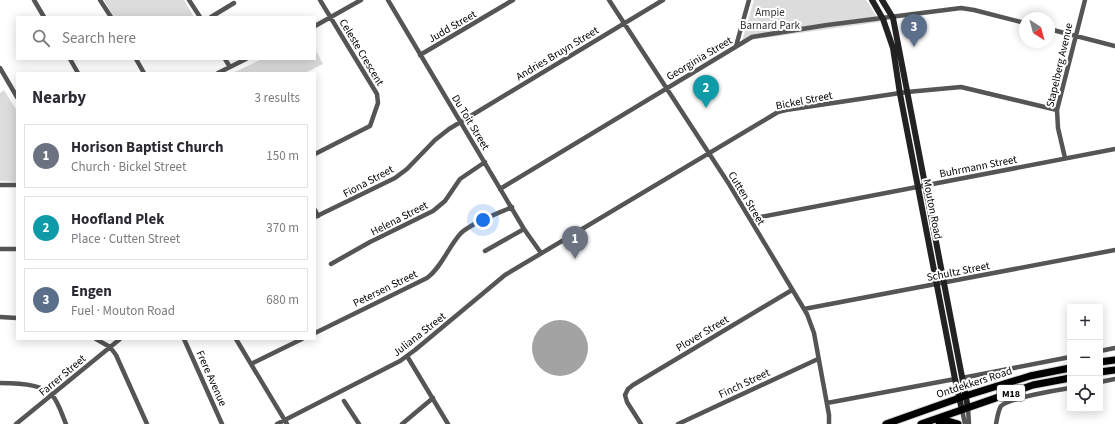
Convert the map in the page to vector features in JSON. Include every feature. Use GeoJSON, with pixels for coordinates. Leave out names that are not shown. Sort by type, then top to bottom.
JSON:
{"type":"FeatureCollection","features":[{"type":"Feature","properties":{"kind":"main road","name":"Mouton Road"},"geometry":{"type":"LineString","coordinates":[[872,0],[883,18],[893,48],[900,94],[944,283],[955,338],[962,378],[962,397]]}},
{"type":"Feature","properties":{"kind":"main road","name":"Mouton Road"},"geometry":{"type":"LineString","coordinates":[[882,0],[893,18],[907,92],[937,284],[955,379],[965,409]]}},
{"type":"Feature","properties":{"kind":"main road"},"geometry":{"type":"LineString","coordinates":[[1103,362],[1115,360]]}},
{"type":"Feature","properties":{"kind":"main road","name":"Ontdekkers Road"},"geometry":{"type":"LineString","coordinates":[[886,424],[962,397],[1030,376],[1067,369]]}},
{"type":"Feature","properties":{"kind":"main road"},"geometry":{"type":"LineString","coordinates":[[1103,372],[1115,370]]}},
{"type":"Feature","properties":{"kind":"main road","name":"Ontdekkers Road"},"geometry":{"type":"LineString","coordinates":[[921,424],[1033,385],[1067,379]]}},
{"type":"Feature","properties":{"kind":"main road"},"geometry":{"type":"LineString","coordinates":[[926,424],[944,420],[952,421],[958,424]]}},
{"type":"Feature","properties":{"kind":"street"},"geometry":{"type":"LineString","coordinates":[[34,0],[43,16]]}},
{"type":"Feature","properties":{"kind":"street"},"geometry":{"type":"LineString","coordinates":[[100,0],[110,16]]}},
{"type":"Feature","properties":{"kind":"street"},"geometry":{"type":"LineString","coordinates":[[190,0],[199,16]]}},
{"type":"Feature","properties":{"kind":"street","name":"Celeste Crescent"},"geometry":{"type":"LineString","coordinates":[[316,153],[370,126],[378,101],[377,94],[320,0]]}},
{"type":"Feature","properties":{"kind":"street"},"geometry":{"type":"LineString","coordinates":[[316,26],[361,0]]}},
{"type":"Feature","properties":{"kind":"street","name":"Du Toit Street"},"geometry":{"type":"LineString","coordinates":[[388,0],[524,229],[541,254]]}},
{"type":"Feature","properties":{"kind":"street","name":"Judd Street"},"geometry":{"type":"LineString","coordinates":[[420,55],[513,0]]}},
{"type":"Feature","properties":{"kind":"street","name":"Cutten Street"},"geometry":{"type":"LineString","coordinates":[[609,0],[709,153],[804,310],[814,333],[830,423]]}},
{"type":"Feature","properties":{"kind":"street","name":"Andries Bruyn Street"},"geometry":{"type":"LineString","coordinates":[[460,121],[663,0]]}},
{"type":"Feature","properties":{"kind":"street"},"geometry":{"type":"LineString","coordinates":[[736,46],[749,0]]}},
{"type":"Feature","properties":{"kind":"street","name":"Stapelberg Avenue"},"geometry":{"type":"LineString","coordinates":[[1065,158],[1058,128],[1057,110],[1085,0]]}},
{"type":"Feature","properties":{"kind":"street"},"geometry":{"type":"LineString","coordinates":[[213,16],[234,3]]}},
{"type":"Feature","properties":{"kind":"street","name":"Georginia Street"},"geometry":{"type":"LineString","coordinates":[[500,189],[736,46],[758,35],[961,8],[1019,21]]}},
{"type":"Feature","properties":{"kind":"street"},"geometry":{"type":"LineString","coordinates":[[1055,31],[1115,46]]}},
{"type":"Feature","properties":{"kind":"street"},"geometry":{"type":"LineString","coordinates":[[71,60],[77,72]]}},
{"type":"Feature","properties":{"kind":"street"},"geometry":{"type":"LineString","coordinates":[[137,60],[143,72]]}},
{"type":"Feature","properties":{"kind":"street"},"geometry":{"type":"LineString","coordinates":[[226,60],[230,67]]}},
{"type":"Feature","properties":{"kind":"street"},"geometry":{"type":"LineString","coordinates":[[220,72],[244,60]]}},
{"type":"Feature","properties":{"kind":"street"},"geometry":{"type":"LineString","coordinates":[[0,68],[16,95]]}},
{"type":"Feature","properties":{"kind":"street","name":"Bickel Street"},"geometry":{"type":"LineString","coordinates":[[541,254],[772,115],[782,111],[907,92],[961,87],[1057,110]]}},
{"type":"Feature","properties":{"kind":"street","name":"Fiona Street"},"geometry":{"type":"LineString","coordinates":[[316,217],[398,176],[407,169],[435,140],[460,121]]}},
{"type":"Feature","properties":{"kind":"street","name":"Buhrmann Street"},"geometry":{"type":"LineString","coordinates":[[750,219],[1115,149]]}},
{"type":"Feature","properties":{"kind":"street","name":"Helena Street"},"geometry":{"type":"LineString","coordinates":[[331,264],[370,242],[433,211],[445,201],[460,179],[485,162]]}},
{"type":"Feature","properties":{"kind":"street"},"geometry":{"type":"LineString","coordinates":[[0,185],[16,185]]}},
{"type":"Feature","properties":{"kind":"street","name":"Petersen Street"},"geometry":{"type":"LineString","coordinates":[[316,333],[426,278],[434,272],[462,233],[483,220],[512,207]]}},
{"type":"Feature","properties":{"kind":"street"},"geometry":{"type":"LineString","coordinates":[[484,251],[524,229]]}},
{"type":"Feature","properties":{"kind":"street"},"geometry":{"type":"LineString","coordinates":[[0,249],[16,249]]}},
{"type":"Feature","properties":{"kind":"street","name":"Schultz Street"},"geometry":{"type":"LineString","coordinates":[[804,310],[1115,250]]}},
{"type":"Feature","properties":{"kind":"street","name":"Juliana Street"},"geometry":{"type":"LineString","coordinates":[[277,424],[286,422],[407,356],[500,279],[541,254]]}},
{"type":"Feature","properties":{"kind":"street","name":"Plover Street"},"geometry":{"type":"LineString","coordinates":[[641,424],[627,402],[625,395],[628,389],[792,290]]}},
{"type":"Feature","properties":{"kind":"street"},"geometry":{"type":"LineString","coordinates":[[0,317],[16,318]]}},
{"type":"Feature","properties":{"kind":"street"},"geometry":{"type":"LineString","coordinates":[[98,340],[110,347],[116,355],[147,424]]}},
{"type":"Feature","properties":{"kind":"street","name":"Farrer Street"},"geometry":{"type":"LineString","coordinates":[[16,424],[119,340]]}},
{"type":"Feature","properties":{"kind":"street","name":"Frere Avenue"},"geometry":{"type":"LineString","coordinates":[[184,340],[222,424]]}},
{"type":"Feature","properties":{"kind":"street"},"geometry":{"type":"LineString","coordinates":[[237,340],[286,422]]}},
{"type":"Feature","properties":{"kind":"street"},"geometry":{"type":"LineString","coordinates":[[251,364],[300,340]]}},
{"type":"Feature","properties":{"kind":"street"},"geometry":{"type":"LineString","coordinates":[[1103,350],[1115,348]]}},
{"type":"Feature","properties":{"kind":"street"},"geometry":{"type":"LineString","coordinates":[[407,356],[448,424]]}},
{"type":"Feature","properties":{"kind":"street","name":"Ontdekkers Road"},"geometry":{"type":"LineString","coordinates":[[962,378],[1067,358]]}},
{"type":"Feature","properties":{"kind":"street","name":"Finch Street"},"geometry":{"type":"LineString","coordinates":[[678,424],[818,359]]}},
{"type":"Feature","properties":{"kind":"street","name":"Ontdekkers Road"},"geometry":{"type":"LineString","coordinates":[[827,403],[955,379]]}},
{"type":"Feature","properties":{"kind":"street"},"geometry":{"type":"LineString","coordinates":[[1103,381],[1115,379]]}},
{"type":"Feature","properties":{"kind":"street"},"geometry":{"type":"LineString","coordinates":[[0,383],[19,384],[45,390],[52,395],[66,424]]}},
{"type":"Feature","properties":{"kind":"street"},"geometry":{"type":"LineString","coordinates":[[996,424],[1000,408],[1005,404],[1030,396],[1067,389]]}},
{"type":"Feature","properties":{"kind":"street"},"geometry":{"type":"LineString","coordinates":[[402,424],[433,398]]}},
{"type":"Feature","properties":{"kind":"street"},"geometry":{"type":"LineString","coordinates":[[344,401],[359,424]]}},
{"type":"Feature","properties":{"kind":"street","name":"Mouton Road"},"geometry":{"type":"LineString","coordinates":[[965,409],[965,424]]}},
{"type":"Feature","properties":{"kind":"street","name":"Mouton Road"},"geometry":{"type":"LineString","coordinates":[[965,409],[969,424]]}},
{"type":"Feature","properties":{"kind":"green space"},"geometry":{"type":"Polygon","coordinates":[[[104,0],[184,0],[193,16],[113,16],[104,0]]]}},
{"type":"Feature","properties":{"kind":"green space","name":"Ampie Barnard Park"},"geometry":{"type":"Polygon","coordinates":[[[754,0],[866,0],[880,22],[742,41],[754,0]]]}},
{"type":"Feature","properties":{"kind":"green space"},"geometry":{"type":"Polygon","coordinates":[[[316,51],[323,64],[307,72],[235,72],[260,60],[316,60],[316,51]]]}},
{"type":"Feature","properties":{"kind":"green space"},"geometry":{"type":"Polygon","coordinates":[[[4,90],[16,109],[16,182],[0,181],[0,93],[4,90]]]}},
{"type":"Feature","properties":{"kind":"shaded area"},"geometry":{"type":"Polygon","coordinates":[[[554,320],[566,320],[576,324],[584,332],[588,342],[588,354],[584,364],[576,372],[566,376],[554,376],[544,372],[536,364],[532,354],[532,342],[536,332],[544,324],[554,320]]]}},
{"type":"Feature","properties":{"kind":"place","name":"Engen"},"geometry":{"type":"Point","coordinates":[914,47]}},
{"type":"Feature","properties":{"kind":"place","name":"Hoofland Plek"},"geometry":{"type":"Point","coordinates":[706,108]}},
{"type":"Feature","properties":{"kind":"place","name":"Horison Baptist Church"},"geometry":{"type":"Point","coordinates":[575,259]}}]}
